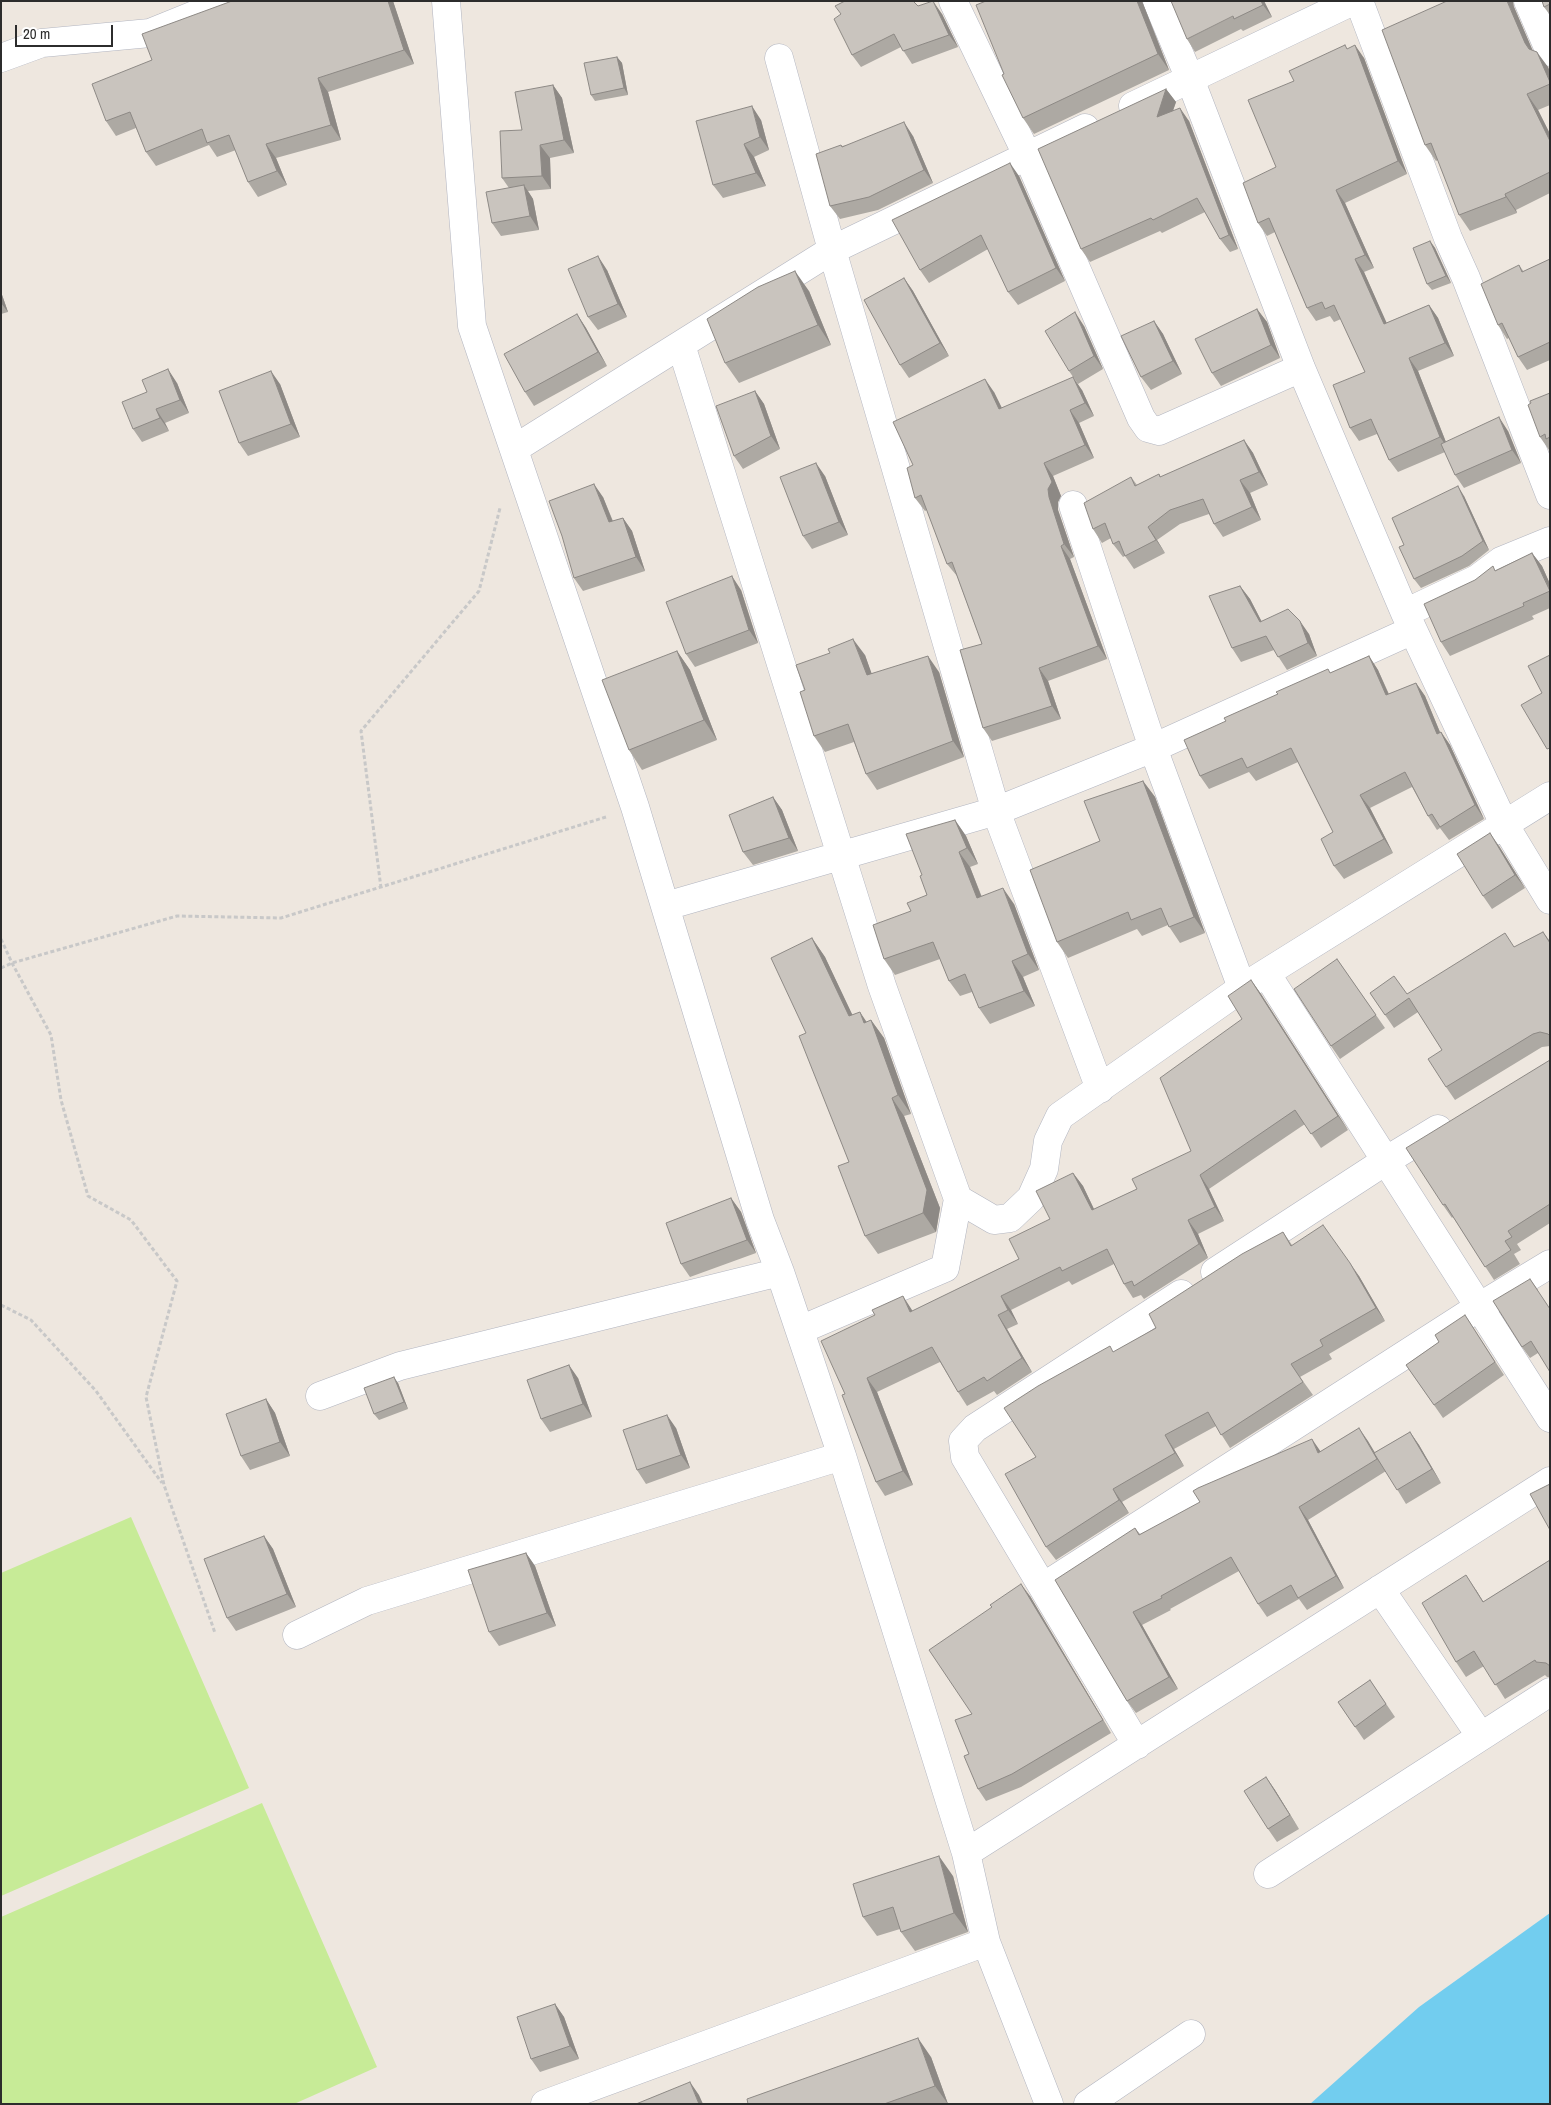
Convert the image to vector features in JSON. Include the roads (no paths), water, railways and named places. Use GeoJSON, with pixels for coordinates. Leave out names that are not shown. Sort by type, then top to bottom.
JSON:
{"type":"FeatureCollection","features":[{"type":"Feature","properties":{"kind":"street"},"geometry":{"type":"LineString","coordinates":[[1,58],[42,43],[150,33],[228,1]]}},
{"type":"Feature","properties":{"kind":"street"},"geometry":{"type":"LineString","coordinates":[[446,1],[472,326],[635,807],[760,1220],[780,1272],[842,1456],[966,1853],[986,1942],[1044,2102]]}},
{"type":"Feature","properties":{"kind":"street"},"geometry":{"type":"LineString","coordinates":[[953,1],[1027,155],[1141,418],[1148,428],[1159,431],[1301,368]]}},
{"type":"Feature","properties":{"kind":"street"},"geometry":{"type":"LineString","coordinates":[[1157,1],[1190,79],[1301,368],[1409,621],[1504,824],[1550,900]]}},
{"type":"Feature","properties":{"kind":"street"},"geometry":{"type":"LineString","coordinates":[[514,449],[832,250],[1027,155],[1353,1]]}},
{"type":"Feature","properties":{"kind":"street"},"geometry":{"type":"LineString","coordinates":[[1359,1],[1448,238],[1547,478]]}},
{"type":"Feature","properties":{"kind":"street"},"geometry":{"type":"LineString","coordinates":[[1528,1],[1550,52]]}},
{"type":"Feature","properties":{"kind":"street"},"geometry":{"type":"LineString","coordinates":[[779,58],[832,250],[996,811],[1100,1089]]}},
{"type":"Feature","properties":{"kind":"street"},"geometry":{"type":"LineString","coordinates":[[681,345],[882,986],[958,1199],[944,1268],[800,1330]]}},
{"type":"Feature","properties":{"kind":"street"},"geometry":{"type":"LineString","coordinates":[[1073,505],[1153,748],[1242,988]]}},
{"type":"Feature","properties":{"kind":"street"},"geometry":{"type":"LineString","coordinates":[[666,906],[996,811],[1153,748],[1409,621],[1477,579],[1501,561],[1550,541]]}},
{"type":"Feature","properties":{"kind":"street"},"geometry":{"type":"LineString","coordinates":[[958,1199],[994,1220],[1010,1218],[1032,1198],[1044,1169],[1048,1142],[1060,1116],[1242,988],[1550,796]]}},
{"type":"Feature","properties":{"kind":"street"},"geometry":{"type":"LineString","coordinates":[[1266,973],[1550,1418]]}},
{"type":"Feature","properties":{"kind":"street"},"geometry":{"type":"LineString","coordinates":[[1137,1746],[966,1456],[962,1441],[975,1428],[1386,1160],[1460,1115]]}},
{"type":"Feature","properties":{"kind":"street"},"geometry":{"type":"LineString","coordinates":[[1043,1587],[1479,1307],[1550,1264]]}},
{"type":"Feature","properties":{"kind":"street"},"geometry":{"type":"LineString","coordinates":[[320,1396],[400,1366],[780,1272]]}},
{"type":"Feature","properties":{"kind":"street"},"geometry":{"type":"LineString","coordinates":[[298,1634],[367,1602],[842,1456]]}},
{"type":"Feature","properties":{"kind":"street"},"geometry":{"type":"LineString","coordinates":[[966,1853],[1137,1746],[1550,1481]]}},
{"type":"Feature","properties":{"kind":"street"},"geometry":{"type":"LineString","coordinates":[[1380,1589],[1480,1735]]}},
{"type":"Feature","properties":{"kind":"street"},"geometry":{"type":"LineString","coordinates":[[1268,1874],[1480,1735],[1550,1692]]}},
{"type":"Feature","properties":{"kind":"street"},"geometry":{"type":"LineString","coordinates":[[544,2104],[986,1942]]}},
{"type":"Feature","properties":{"kind":"street"},"geometry":{"type":"LineString","coordinates":[[1088,2104],[1191,2034]]}},
{"type":"Feature","properties":{"kind":"water"},"geometry":{"type":"Polygon","coordinates":[[[1550,1913],[1550,2104],[1310,2104],[1419,2007],[1550,1913]]]}}]}
